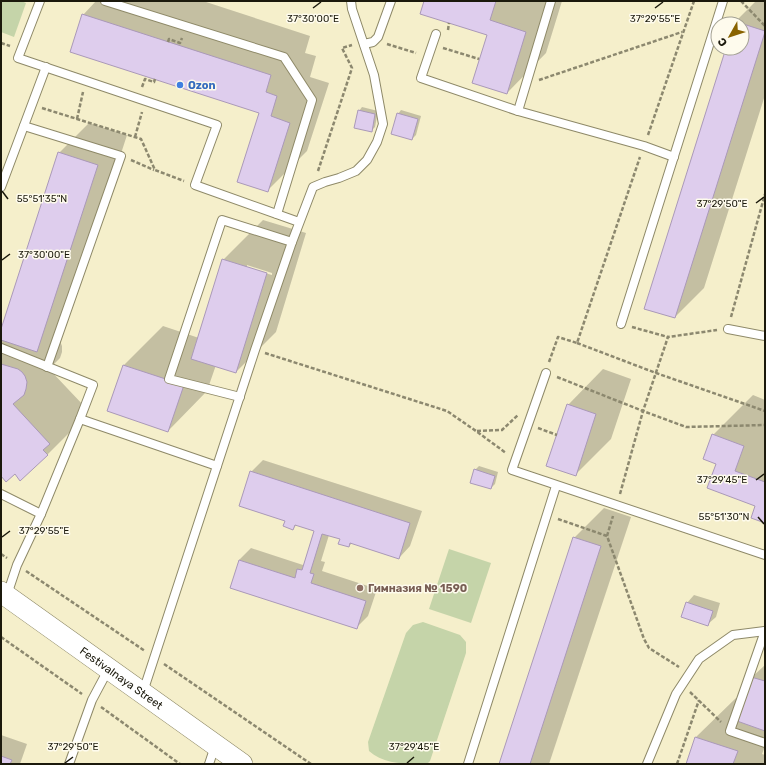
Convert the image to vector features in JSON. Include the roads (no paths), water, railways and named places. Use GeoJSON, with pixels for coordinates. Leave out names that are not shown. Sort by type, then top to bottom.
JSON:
{"type":"FeatureCollection","features":[{"type":"Feature","properties":{"kind":"street","name":"Festivalnaya Street"},"geometry":{"type":"LineString","coordinates":[[4,594],[142,693],[212,754],[242,764]]}},
{"type":"Feature","properties":{"kind":"lane"},"geometry":{"type":"LineString","coordinates":[[40,1],[18,58],[216,125],[195,185],[299,222]]}},
{"type":"Feature","properties":{"kind":"lane"},"geometry":{"type":"LineString","coordinates":[[105,1],[284,57],[312,100],[277,214]]}},
{"type":"Feature","properties":{"kind":"lane"},"geometry":{"type":"LineString","coordinates":[[142,693],[255,350],[299,222],[313,187],[356,171],[368,160],[377,142],[383,124],[374,75],[352,10],[351,1]]}},
{"type":"Feature","properties":{"kind":"lane"},"geometry":{"type":"LineString","coordinates":[[364,44],[373,42],[378,37],[391,1]]}},
{"type":"Feature","properties":{"kind":"lane"},"geometry":{"type":"LineString","coordinates":[[518,111],[551,1]]}},
{"type":"Feature","properties":{"kind":"lane"},"geometry":{"type":"LineString","coordinates":[[621,324],[723,1]]}},
{"type":"Feature","properties":{"kind":"lane"},"geometry":{"type":"LineString","coordinates":[[436,34],[421,78],[518,111],[644,146],[674,157]]}},
{"type":"Feature","properties":{"kind":"lane"},"geometry":{"type":"LineString","coordinates":[[1,187],[46,67]]}},
{"type":"Feature","properties":{"kind":"lane"},"geometry":{"type":"LineString","coordinates":[[24,126],[121,156],[47,367]]}},
{"type":"Feature","properties":{"kind":"lane"},"geometry":{"type":"LineString","coordinates":[[240,397],[169,379],[222,220],[292,242]]}},
{"type":"Feature","properties":{"kind":"lane"},"geometry":{"type":"LineString","coordinates":[[728,329],[765,336]]}},
{"type":"Feature","properties":{"kind":"lane"},"geometry":{"type":"LineString","coordinates":[[1,348],[93,385],[41,514],[4,594]]}},
{"type":"Feature","properties":{"kind":"lane"},"geometry":{"type":"LineString","coordinates":[[546,373],[512,470],[765,555]]}},
{"type":"Feature","properties":{"kind":"lane"},"geometry":{"type":"LineString","coordinates":[[80,419],[217,466]]}},
{"type":"Feature","properties":{"kind":"lane"},"geometry":{"type":"LineString","coordinates":[[468,764],[556,486]]}},
{"type":"Feature","properties":{"kind":"lane"},"geometry":{"type":"LineString","coordinates":[[1,494],[41,514]]}},
{"type":"Feature","properties":{"kind":"lane"},"geometry":{"type":"LineString","coordinates":[[647,764],[676,694],[689,673],[699,659],[733,635],[765,632],[730,731],[765,743]]}},
{"type":"Feature","properties":{"kind":"lane"},"geometry":{"type":"LineString","coordinates":[[70,764],[92,700],[108,669]]}},
{"type":"Feature","properties":{"kind":"place","name":"Ozon"},"geometry":{"type":"Point","coordinates":[180,85]}},
{"type":"Feature","properties":{"kind":"place","name":"Гимназия № 1590"},"geometry":{"type":"Point","coordinates":[360,588]}}]}
